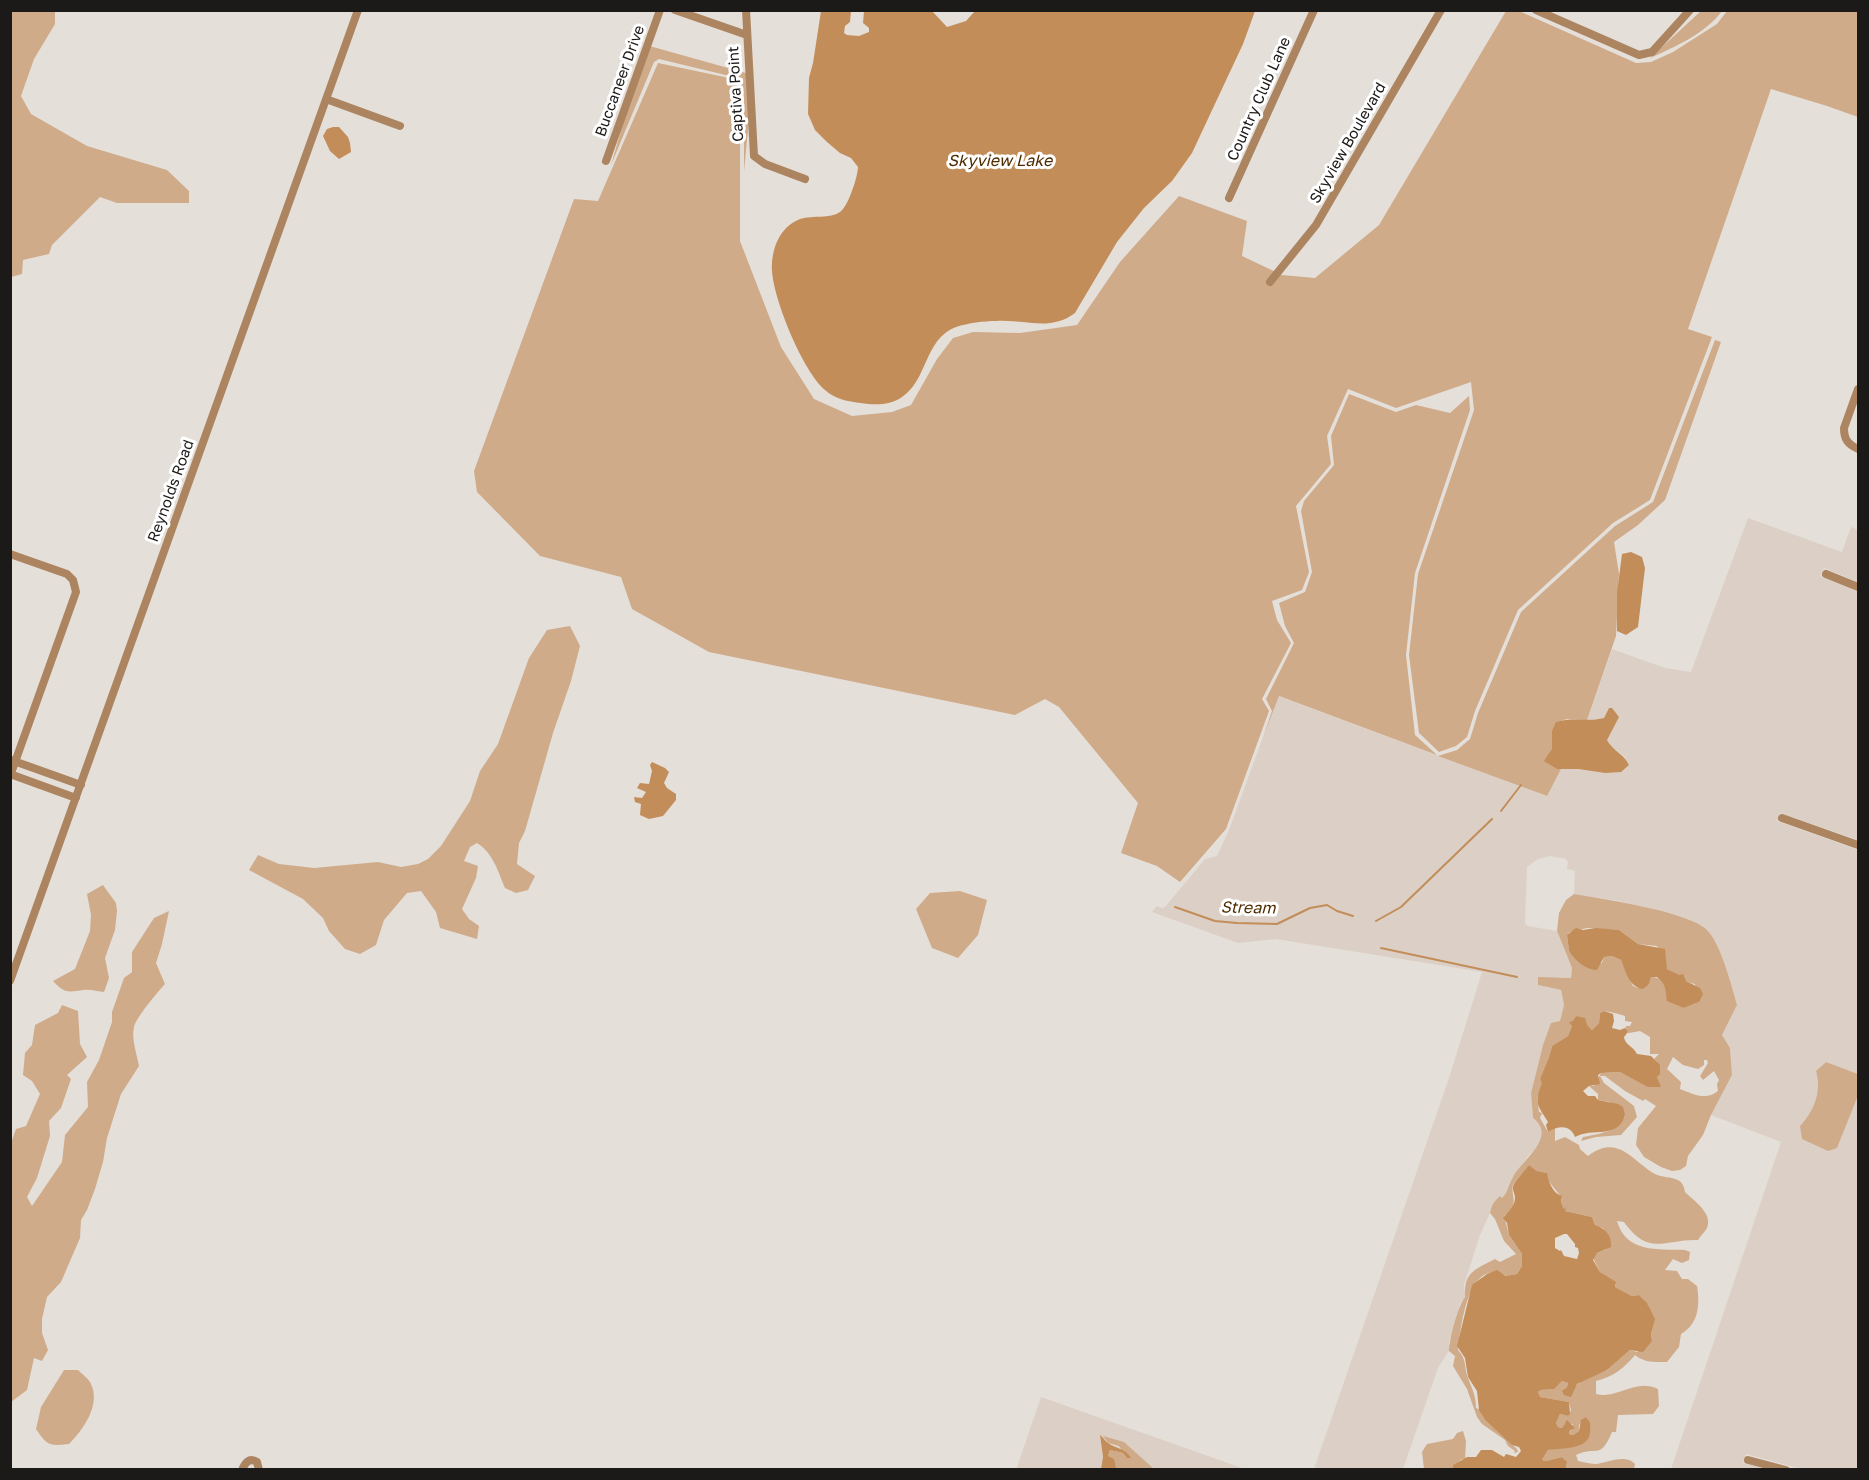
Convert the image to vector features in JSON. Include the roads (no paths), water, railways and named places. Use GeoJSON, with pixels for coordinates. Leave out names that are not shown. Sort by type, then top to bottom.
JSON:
{"type":"FeatureCollection","features":[{"type":"Feature","properties":{"kind":"street","name":"Reynolds Road"},"geometry":{"type":"LineString","coordinates":[[10,981],[358,10]]}},
{"type":"Feature","properties":{"kind":"street","name":"Buccaneer Drive"},"geometry":{"type":"LineString","coordinates":[[606,161],[660,10]]}},
{"type":"Feature","properties":{"kind":"street"},"geometry":{"type":"LineString","coordinates":[[675,10],[747,35]]}},
{"type":"Feature","properties":{"kind":"street","name":"Captiva Point"},"geometry":{"type":"LineString","coordinates":[[746,10],[754,156],[765,165],[805,179]]}},
{"type":"Feature","properties":{"kind":"street","name":"Country Club Lane"},"geometry":{"type":"LineString","coordinates":[[1229,198],[1314,10]]}},
{"type":"Feature","properties":{"kind":"street","name":"Skyview Boulevard"},"geometry":{"type":"LineString","coordinates":[[1270,282],[1317,225],[1441,10]]}},
{"type":"Feature","properties":{"kind":"street"},"geometry":{"type":"LineString","coordinates":[[1536,10],[1639,55],[1652,52],[1690,10]]}},
{"type":"Feature","properties":{"kind":"street"},"geometry":{"type":"LineString","coordinates":[[326,99],[400,126]]}},
{"type":"Feature","properties":{"kind":"street"},"geometry":{"type":"LineString","coordinates":[[1858,389],[1844,428],[1846,441],[1858,449]]}},
{"type":"Feature","properties":{"kind":"street"},"geometry":{"type":"LineString","coordinates":[[10,554],[67,574],[73,580],[76,592],[13,761],[11,775],[76,798]]}},
{"type":"Feature","properties":{"kind":"street"},"geometry":{"type":"LineString","coordinates":[[1826,574],[1858,587]]}},
{"type":"Feature","properties":{"kind":"street"},"geometry":{"type":"LineString","coordinates":[[13,761],[81,785]]}},
{"type":"Feature","properties":{"kind":"street"},"geometry":{"type":"LineString","coordinates":[[1782,818],[1858,845]]}},
{"type":"Feature","properties":{"kind":"street"},"geometry":{"type":"LineString","coordinates":[[242,1470],[250,1460],[257,1462],[259,1470]]}},
{"type":"Feature","properties":{"kind":"street"},"geometry":{"type":"LineString","coordinates":[[1748,1460],[1786,1470]]}},
{"type":"Feature","properties":{"kind":"water","name":"Skyview Lake"},"geometry":{"type":"Polygon","coordinates":[[[821,11],[851,11],[850,22],[845,26],[844,33],[859,36],[869,32],[869,28],[863,23],[864,11],[932,11],[947,27],[966,21],[975,11],[1255,11],[1243,44],[1192,153],[1172,181],[1144,208],[1117,242],[1075,313],[1056,322],[991,321],[956,327],[938,341],[917,381],[902,397],[886,404],[868,404],[840,399],[830,394],[816,381],[791,335],[778,300],[772,271],[775,247],[782,233],[800,219],[840,212],[849,198],[858,171],[858,167],[851,158],[840,153],[815,130],[808,114],[809,78],[821,11]]]}},
{"type":"Feature","properties":{"kind":"water"},"geometry":{"type":"Polygon","coordinates":[[[339,127],[350,143],[351,152],[339,159],[330,151],[323,136],[327,129],[339,127]]]}},
{"type":"Feature","properties":{"kind":"water"},"geometry":{"type":"Polygon","coordinates":[[[1631,552],[1642,557],[1645,568],[1638,627],[1626,635],[1617,631],[1617,593],[1622,554],[1631,552]]]}},
{"type":"Feature","properties":{"kind":"water"},"geometry":{"type":"Polygon","coordinates":[[[1609,708],[1612,708],[1619,717],[1607,740],[1629,765],[1621,772],[1557,769],[1544,761],[1552,749],[1552,731],[1556,722],[1604,718],[1609,708]]]}},
{"type":"Feature","properties":{"kind":"water"},"geometry":{"type":"Polygon","coordinates":[[[652,762],[669,772],[664,783],[676,794],[676,800],[663,816],[649,819],[640,815],[641,804],[635,802],[634,797],[642,798],[646,792],[637,788],[640,783],[649,784],[652,762]]]}},
{"type":"Feature","properties":{"kind":"water"},"geometry":{"type":"Polygon","coordinates":[[[1576,928],[1619,930],[1638,944],[1665,949],[1667,969],[1679,975],[1683,974],[1686,981],[1700,988],[1703,994],[1699,1002],[1684,1008],[1667,1001],[1664,985],[1657,977],[1651,977],[1649,984],[1643,989],[1638,988],[1629,978],[1621,960],[1612,956],[1604,957],[1597,970],[1584,966],[1569,951],[1567,935],[1576,928]]]}},
{"type":"Feature","properties":{"kind":"water"},"geometry":{"type":"Polygon","coordinates":[[[1604,1011],[1613,1014],[1612,1028],[1620,1030],[1625,1028],[1628,1032],[1624,1037],[1625,1040],[1637,1054],[1651,1056],[1660,1065],[1660,1074],[1657,1077],[1661,1087],[1648,1087],[1620,1072],[1601,1073],[1598,1075],[1600,1084],[1589,1086],[1583,1091],[1588,1096],[1595,1096],[1598,1100],[1623,1107],[1625,1115],[1622,1123],[1611,1130],[1575,1137],[1570,1130],[1563,1127],[1548,1132],[1546,1125],[1548,1122],[1537,1100],[1542,1083],[1540,1079],[1552,1046],[1568,1036],[1572,1026],[1569,1022],[1573,1021],[1576,1016],[1585,1018],[1592,1030],[1599,1023],[1600,1013],[1604,1011]]]}},
{"type":"Feature","properties":{"kind":"water"},"geometry":{"type":"Polygon","coordinates":[[[1529,1165],[1537,1171],[1547,1173],[1554,1190],[1562,1196],[1561,1202],[1564,1209],[1566,1207],[1565,1211],[1592,1217],[1595,1225],[1607,1233],[1611,1247],[1597,1253],[1593,1260],[1600,1272],[1616,1282],[1615,1287],[1632,1296],[1639,1295],[1647,1303],[1655,1319],[1651,1333],[1652,1341],[1643,1352],[1630,1350],[1607,1370],[1577,1384],[1571,1397],[1564,1395],[1562,1391],[1568,1383],[1562,1381],[1554,1389],[1538,1392],[1540,1397],[1569,1402],[1570,1414],[1568,1416],[1560,1414],[1556,1423],[1562,1428],[1567,1420],[1575,1428],[1570,1430],[1569,1434],[1573,1435],[1579,1431],[1581,1420],[1586,1417],[1590,1422],[1590,1435],[1586,1441],[1577,1446],[1548,1450],[1542,1460],[1562,1457],[1567,1462],[1566,1469],[1453,1469],[1453,1465],[1467,1457],[1476,1457],[1481,1450],[1492,1450],[1504,1457],[1506,1454],[1516,1457],[1521,1451],[1486,1421],[1479,1410],[1477,1391],[1468,1377],[1465,1358],[1457,1346],[1472,1285],[1497,1270],[1506,1276],[1517,1274],[1522,1266],[1522,1254],[1509,1235],[1507,1223],[1503,1218],[1514,1204],[1514,1184],[1529,1165]],[[1567,1234],[1555,1238],[1555,1248],[1561,1250],[1564,1256],[1577,1259],[1578,1248],[1567,1234]]]}},
{"type":"Feature","properties":{"kind":"water"},"geometry":{"type":"Polygon","coordinates":[[[1100,1435],[1108,1443],[1126,1452],[1131,1458],[1127,1458],[1123,1453],[1110,1450],[1108,1456],[1114,1459],[1116,1468],[1121,1469],[1101,1469],[1103,1457],[1100,1435]]]}},
{"type":"Feature","properties":{"kind":"waterway","name":"Stream"},"geometry":{"type":"LineString","coordinates":[[1501,811],[1521,785]]}},
{"type":"Feature","properties":{"kind":"waterway","name":"Stream"},"geometry":{"type":"LineString","coordinates":[[1376,921],[1401,907],[1492,819]]}},
{"type":"Feature","properties":{"kind":"waterway","name":"Stream"},"geometry":{"type":"LineString","coordinates":[[1175,907],[1215,921],[1237,923],[1277,924],[1310,908],[1327,905],[1353,916]]}},
{"type":"Feature","properties":{"kind":"waterway","name":"Stream"},"geometry":{"type":"LineString","coordinates":[[1381,948],[1517,977]]}}]}
